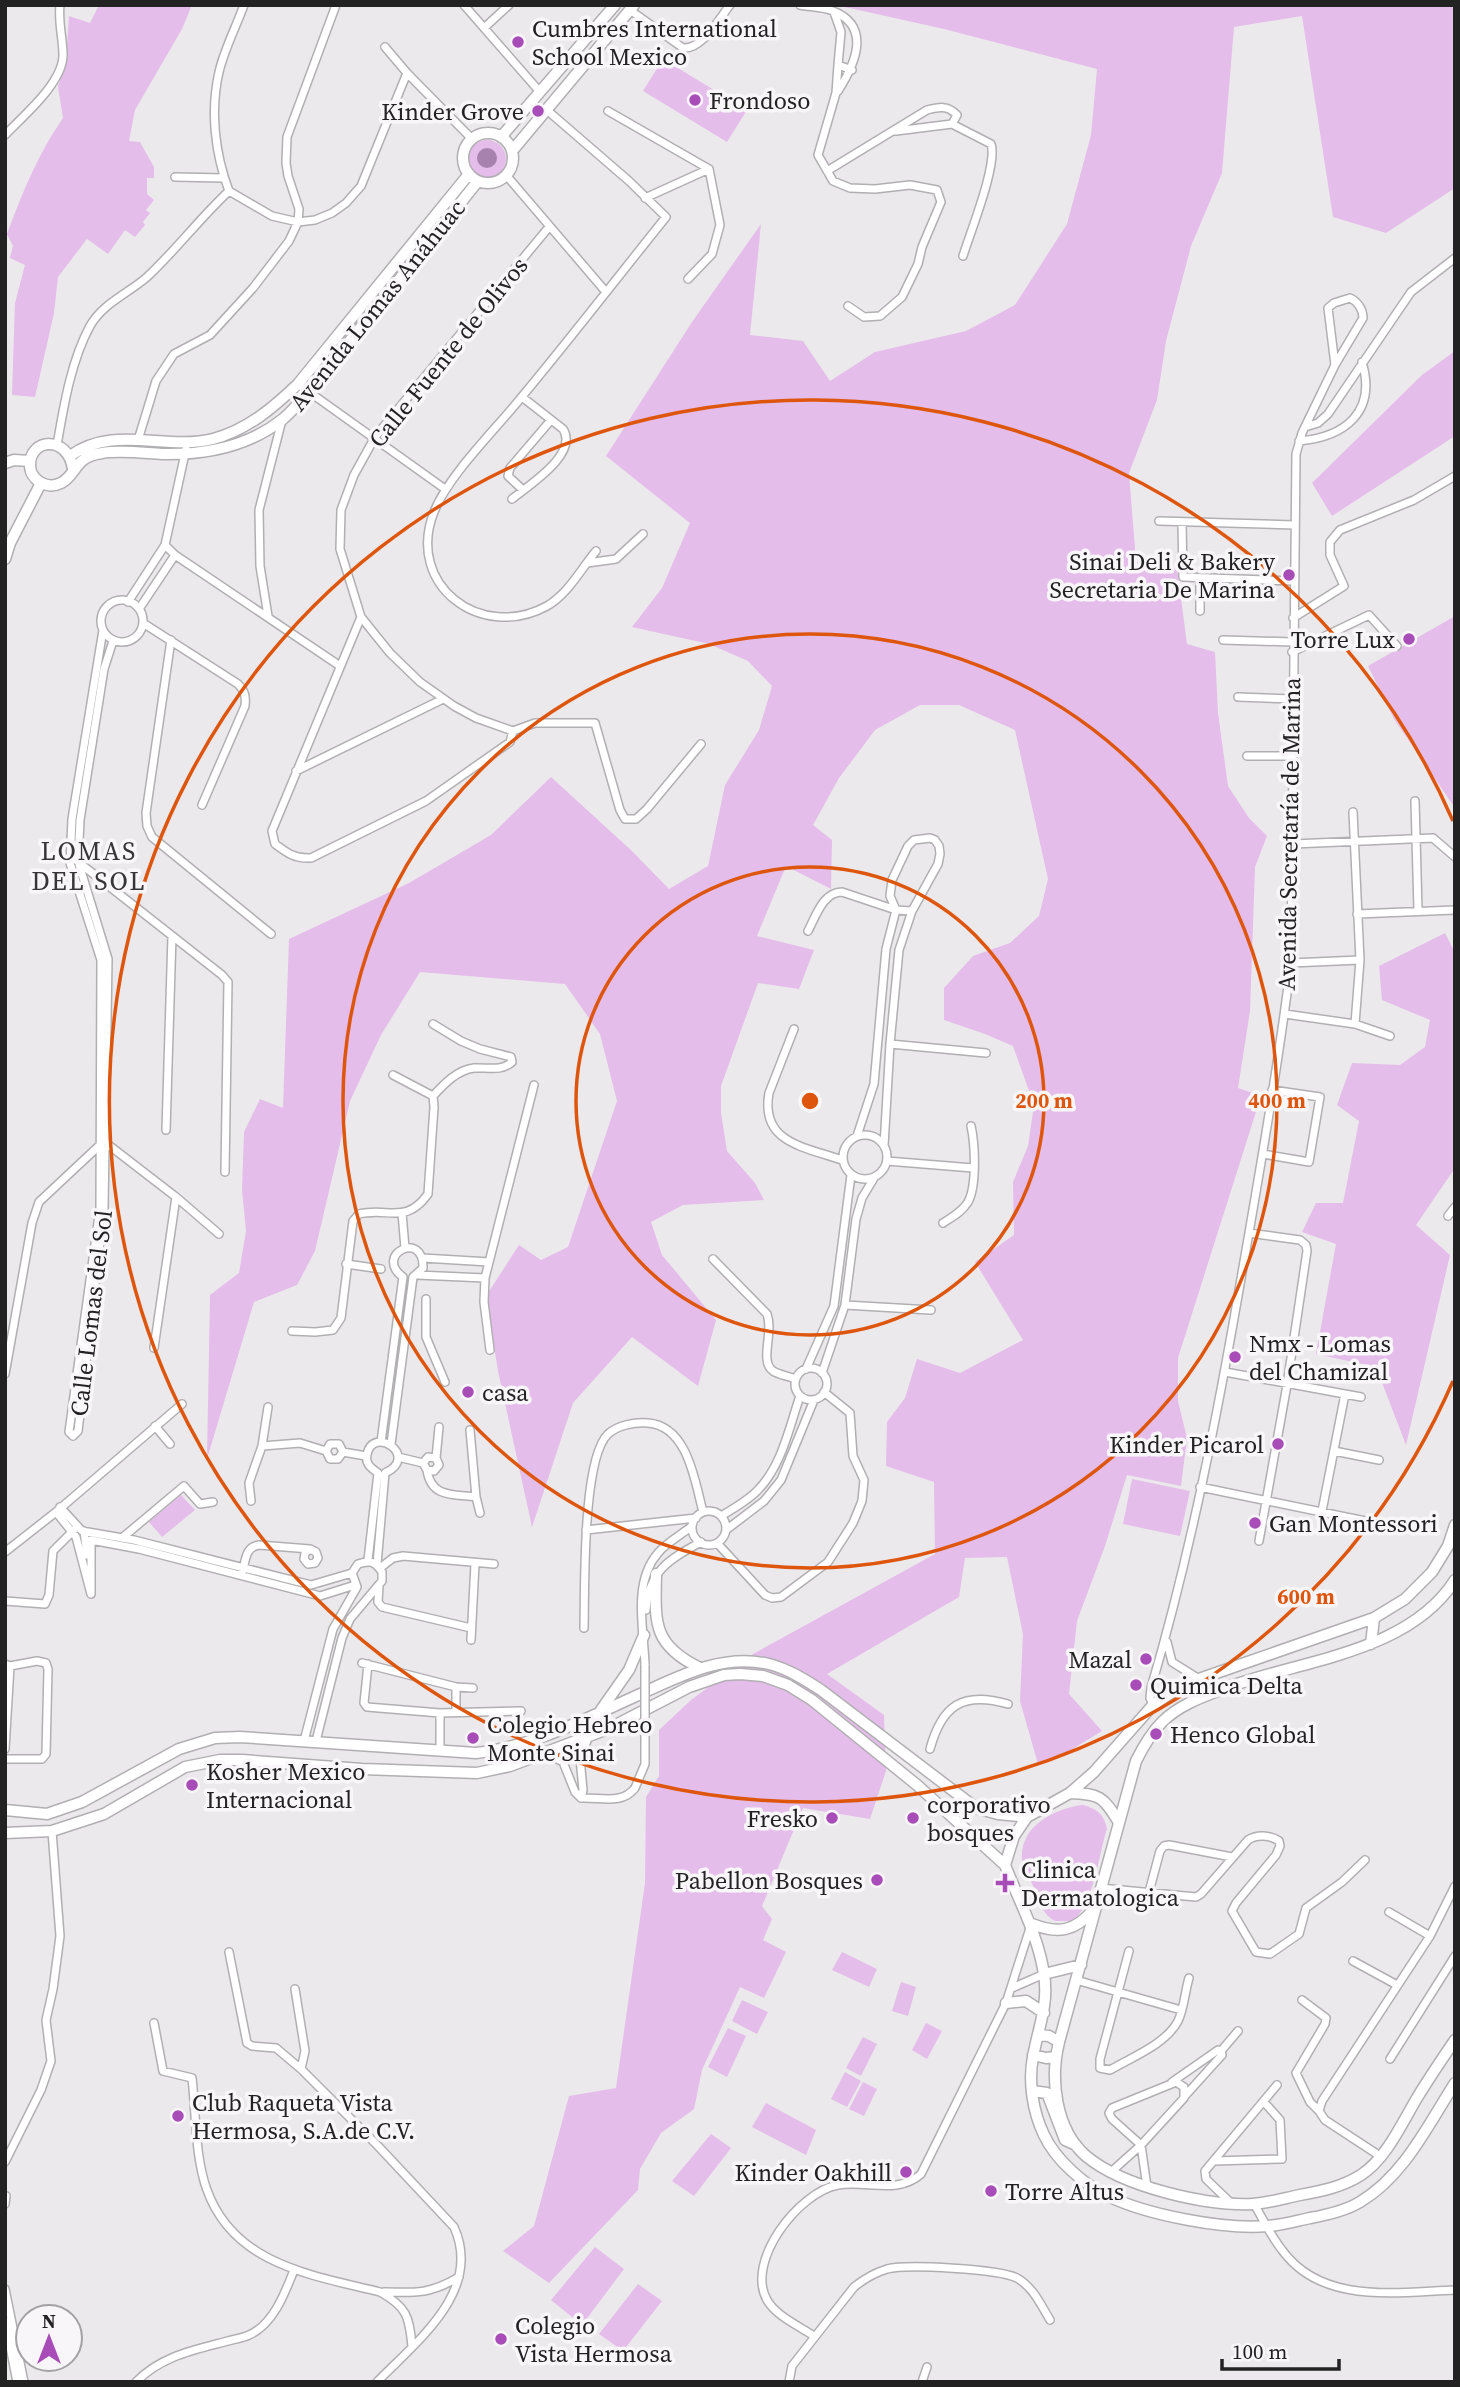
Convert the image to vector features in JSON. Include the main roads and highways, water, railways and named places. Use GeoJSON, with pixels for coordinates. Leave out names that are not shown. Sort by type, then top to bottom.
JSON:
{"type":"FeatureCollection","features":[{"type":"Feature","properties":{"kind":"main road"},"geometry":{"type":"LineString","coordinates":[[501,136],[615,5]]}},
{"type":"Feature","properties":{"kind":"main road"},"geometry":{"type":"LineString","coordinates":[[512,151],[632,8]]}},
{"type":"Feature","properties":{"kind":"main road"},"geometry":{"type":"LineString","coordinates":[[486,133],[501,136],[512,151],[513,161],[506,175],[488,183],[478,181],[469,174],[463,163],[463,155],[471,138],[486,133]]}},
{"type":"Feature","properties":{"kind":"main road","name":"Avenida Lomas Anáhuac"},"geometry":{"type":"LineString","coordinates":[[70,456],[84,446],[102,441],[186,442],[212,439],[255,421],[271,410],[298,384],[469,174]]}},
{"type":"Feature","properties":{"kind":"main road","name":"Avenida Lomas Anáhuac"},"geometry":{"type":"LineString","coordinates":[[73,469],[84,458],[103,452],[214,452],[262,432],[283,419],[309,392],[478,181]]}},
{"type":"Feature","properties":{"kind":"main road"},"geometry":{"type":"LineString","coordinates":[[57,444],[70,456],[73,469],[61,483],[52,486],[41,483],[32,474],[30,461],[40,447],[57,444]]}},
{"type":"Feature","properties":{"kind":"main road"},"geometry":{"type":"LineString","coordinates":[[5,463],[14,460],[30,461]]}},
{"type":"Feature","properties":{"kind":"main road"},"geometry":{"type":"LineString","coordinates":[[5,559],[10,543],[41,483]]}},
{"type":"Feature","properties":{"kind":"main road"},"geometry":{"type":"LineString","coordinates":[[1005,1865],[1014,1836],[1027,1817],[1070,1793],[1094,1772],[1153,1705],[1177,1689],[1199,1679],[1374,1618],[1405,1599],[1432,1572],[1448,1546],[1455,1525]]}},
{"type":"Feature","properties":{"kind":"main road"},"geometry":{"type":"LineString","coordinates":[[656,1574],[657,1622],[660,1632],[672,1651],[681,1659],[700,1668]]}},
{"type":"Feature","properties":{"kind":"main road"},"geometry":{"type":"LineString","coordinates":[[1455,1580],[1442,1598],[1408,1626],[1371,1644],[1196,1699],[1162,1722],[1136,1761],[1118,1821],[1055,2057],[1055,2090],[1063,2119],[1077,2146],[1086,2156],[1111,2172],[1147,2187],[1193,2198],[1254,2204],[1323,2191],[1346,2184],[1364,2173],[1380,2156],[1455,2040]]}},
{"type":"Feature","properties":{"kind":"main road"},"geometry":{"type":"LineString","coordinates":[[1371,1644],[1374,1618]]}},
{"type":"Feature","properties":{"kind":"main road"},"geometry":{"type":"LineString","coordinates":[[599,1712],[629,1670],[644,1635]]}},
{"type":"Feature","properties":{"kind":"main road"},"geometry":{"type":"LineString","coordinates":[[6,1809],[47,1814],[82,1802],[179,1749],[215,1738],[316,1741],[476,1754],[500,1751],[532,1741],[700,1668],[742,1661],[769,1664],[796,1674],[976,1808],[1027,1817]]}},
{"type":"Feature","properties":{"kind":"main road"},"geometry":{"type":"LineString","coordinates":[[6,1833],[52,1831],[104,1814],[185,1767],[220,1760],[242,1759],[362,1769],[477,1773],[510,1766],[610,1728],[689,1687],[724,1675],[763,1676],[788,1685],[812,1700],[907,1776],[1005,1865],[1032,1924],[1044,1975],[1044,2013],[1033,2055],[1032,2091],[1044,2136],[1089,2185],[1108,2196],[1143,2209],[1191,2220],[1267,2226],[1328,2215],[1358,2203],[1384,2186],[1406,2160],[1455,2083]]}},
{"type":"Feature","properties":{"kind":"main road"},"geometry":{"type":"LineString","coordinates":[[1153,1705],[1177,1710]]}},
{"type":"Feature","properties":{"kind":"main road"},"geometry":{"type":"LineString","coordinates":[[445,1751],[457,1760],[446,1772]]}},
{"type":"Feature","properties":{"kind":"main road"},"geometry":{"type":"LineString","coordinates":[[476,1754],[470,1762],[477,1773]]}},
{"type":"Feature","properties":{"kind":"main road"},"geometry":{"type":"LineString","coordinates":[[161,1758],[162,1769],[170,1775]]}},
{"type":"Feature","properties":{"kind":"main road"},"geometry":{"type":"LineString","coordinates":[[1070,1793],[1089,1794],[1103,1799],[1118,1821]]}},
{"type":"Feature","properties":{"kind":"main road"},"geometry":{"type":"LineString","coordinates":[[1032,1924],[1045,1930],[1063,1931],[1083,1921],[1096,1905]]}},
{"type":"Feature","properties":{"kind":"main road"},"geometry":{"type":"LineString","coordinates":[[1044,1975],[1081,1965]]}},
{"type":"Feature","properties":{"kind":"main road"},"geometry":{"type":"LineString","coordinates":[[1006,2003],[1026,2001],[1044,2013]]}},
{"type":"Feature","properties":{"kind":"main road"},"geometry":{"type":"LineString","coordinates":[[1039,2035],[1049,2036],[1059,2042]]}},
{"type":"Feature","properties":{"kind":"main road"},"geometry":{"type":"LineString","coordinates":[[1033,2055],[1055,2057]]}},
{"type":"Feature","properties":{"kind":"main road"},"geometry":{"type":"LineString","coordinates":[[1032,2091],[1047,2092],[1065,2140],[1077,2146]]}},
{"type":"Feature","properties":{"kind":"place","name":"Cumbres International School Mexico"},"geometry":{"type":"Point","coordinates":[518,42]}},
{"type":"Feature","properties":{"kind":"place","name":"Frondoso"},"geometry":{"type":"Point","coordinates":[695,100]}},
{"type":"Feature","properties":{"kind":"place","name":"Kinder Grove"},"geometry":{"type":"Point","coordinates":[538,111]}},
{"type":"Feature","properties":{"kind":"place","name":"Sinai Deli & Bakery Secretaria De Marina"},"geometry":{"type":"Point","coordinates":[1289,575]}},
{"type":"Feature","properties":{"kind":"place","name":"Torre Lux"},"geometry":{"type":"Point","coordinates":[1409,639]}},
{"type":"Feature","properties":{"kind":"place","name":"Nmx - Lomas del Chamizal"},"geometry":{"type":"Point","coordinates":[1235,1357]}},
{"type":"Feature","properties":{"kind":"place","name":"casa"},"geometry":{"type":"Point","coordinates":[468,1392]}},
{"type":"Feature","properties":{"kind":"place","name":"Kinder Picarol"},"geometry":{"type":"Point","coordinates":[1278,1444]}},
{"type":"Feature","properties":{"kind":"place","name":"Gan Montessori"},"geometry":{"type":"Point","coordinates":[1255,1523]}},
{"type":"Feature","properties":{"kind":"place","name":"Mazal"},"geometry":{"type":"Point","coordinates":[1146,1659]}},
{"type":"Feature","properties":{"kind":"place","name":"Quimica Delta"},"geometry":{"type":"Point","coordinates":[1136,1685]}},
{"type":"Feature","properties":{"kind":"place","name":"Henco Global"},"geometry":{"type":"Point","coordinates":[1156,1734]}},
{"type":"Feature","properties":{"kind":"place","name":"Colegio Hebreo Monte Sinai"},"geometry":{"type":"Point","coordinates":[473,1738]}},
{"type":"Feature","properties":{"kind":"place","name":"Kosher Mexico Internacional"},"geometry":{"type":"Point","coordinates":[192,1785]}},
{"type":"Feature","properties":{"kind":"place","name":"Fresko"},"geometry":{"type":"Point","coordinates":[832,1818]}},
{"type":"Feature","properties":{"kind":"place","name":"corporativo bosques"},"geometry":{"type":"Point","coordinates":[913,1818]}},
{"type":"Feature","properties":{"kind":"place","name":"Pabellon Bosques"},"geometry":{"type":"Point","coordinates":[877,1880]}},
{"type":"Feature","properties":{"kind":"place","name":"Clinica Dermatologica"},"geometry":{"type":"Point","coordinates":[1005,1883]}},
{"type":"Feature","properties":{"kind":"place","name":"Club Raqueta Vista Hermosa, S.A.de C.V."},"geometry":{"type":"Point","coordinates":[178,2116]}},
{"type":"Feature","properties":{"kind":"place","name":"Kinder Oakhill"},"geometry":{"type":"Point","coordinates":[906,2172]}},
{"type":"Feature","properties":{"kind":"place","name":"Torre Altus"},"geometry":{"type":"Point","coordinates":[991,2191]}},
{"type":"Feature","properties":{"kind":"place","name":"Colegio Vista Hermosa"},"geometry":{"type":"Point","coordinates":[501,2339]}},
{"type":"Feature","properties":{"kind":"district","name":"LOMAS DEL SOL"},"geometry":{"type":"Point","coordinates":[89,866]}}]}
